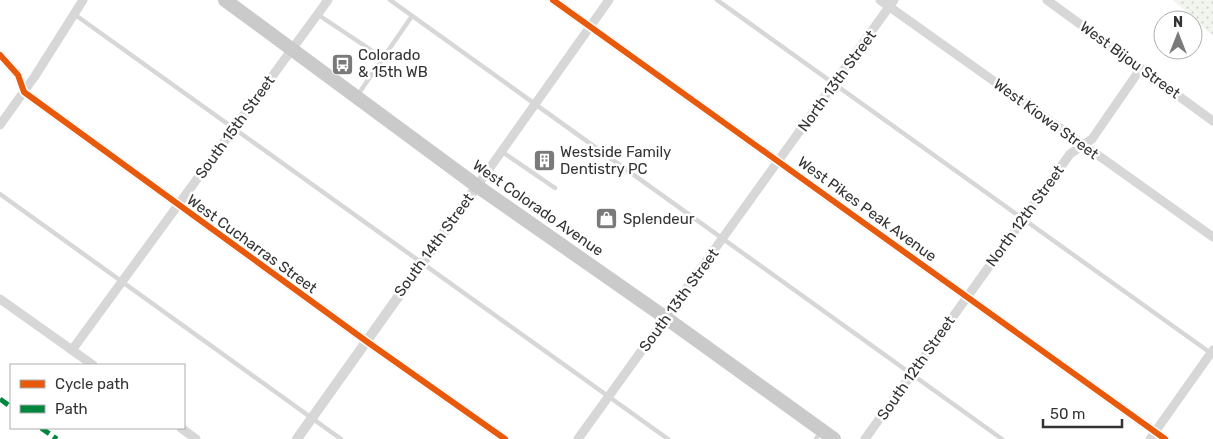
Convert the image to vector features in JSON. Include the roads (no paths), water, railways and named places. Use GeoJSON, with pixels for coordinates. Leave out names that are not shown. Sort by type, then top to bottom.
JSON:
{"type":"FeatureCollection","features":[{"type":"Feature","properties":{"kind":"main road","name":"West Colorado Avenue"},"geometry":{"type":"LineString","coordinates":[[225,0],[477,186],[666,318],[819,434],[834,439]]}},
{"type":"Feature","properties":{"kind":"street"},"geometry":{"type":"LineString","coordinates":[[0,124],[24,92],[83,0]]}},
{"type":"Feature","properties":{"kind":"street","name":"South 15th Street"},"geometry":{"type":"LineString","coordinates":[[72,350],[328,0]]}},
{"type":"Feature","properties":{"kind":"street","name":"West Pikes Peak Avenue"},"geometry":{"type":"LineString","coordinates":[[553,0],[967,296],[1153,435],[1165,439]]}},
{"type":"Feature","properties":{"kind":"street","name":"South 14th Street"},"geometry":{"type":"LineString","coordinates":[[297,439],[609,0]]}},
{"type":"Feature","properties":{"kind":"street","name":"West Kiowa Street"},"geometry":{"type":"LineString","coordinates":[[880,0],[892,3],[1082,145],[1213,237]]}},
{"type":"Feature","properties":{"kind":"street","name":"West Bijou Street"},"geometry":{"type":"LineString","coordinates":[[1047,0],[1213,121]]}},
{"type":"Feature","properties":{"kind":"street","name":"North 13th Street"},"geometry":{"type":"LineString","coordinates":[[779,161],[892,3]]}},
{"type":"Feature","properties":{"kind":"street","name":"West Cucharras Street"},"geometry":{"type":"LineString","coordinates":[[0,54],[18,75],[24,92],[177,205],[505,439]]}},
{"type":"Feature","properties":{"kind":"street","name":"North 12th Street"},"geometry":{"type":"LineString","coordinates":[[967,296],[1070,154],[1092,139],[1141,68]]}},
{"type":"Feature","properties":{"kind":"street","name":"South 13th Street"},"geometry":{"type":"LineString","coordinates":[[578,439],[779,161]]}},
{"type":"Feature","properties":{"kind":"street","name":"South 12th Street"},"geometry":{"type":"LineString","coordinates":[[865,439],[967,296]]}},
{"type":"Feature","properties":{"kind":"street"},"geometry":{"type":"LineString","coordinates":[[0,299],[92,364]]}},
{"type":"Feature","properties":{"kind":"street"},"geometry":{"type":"LineString","coordinates":[[1153,435],[1212,353]]}},
{"type":"Feature","properties":{"kind":"street"},"geometry":{"type":"LineString","coordinates":[[182,429],[196,439]]}},
{"type":"Feature","properties":{"kind":"lane"},"geometry":{"type":"LineString","coordinates":[[390,0],[1002,439]]}},
{"type":"Feature","properties":{"kind":"lane"},"geometry":{"type":"LineString","coordinates":[[717,0],[1212,353]]}},
{"type":"Feature","properties":{"kind":"lane"},"geometry":{"type":"LineString","coordinates":[[74,14],[668,439]]}},
{"type":"Feature","properties":{"kind":"lane"},"geometry":{"type":"LineString","coordinates":[[317,14],[383,58]]}},
{"type":"Feature","properties":{"kind":"lane"},"geometry":{"type":"LineString","coordinates":[[357,96],[412,16]]}},
{"type":"Feature","properties":{"kind":"lane"},"geometry":{"type":"LineString","coordinates":[[501,151],[554,188]]}},
{"type":"Feature","properties":{"kind":"lane"},"geometry":{"type":"LineString","coordinates":[[0,194],[341,439]]}},
{"type":"Feature","properties":{"kind":"place","name":"Colorado & 15th WB"},"geometry":{"type":"Point","coordinates":[342,64]}},
{"type":"Feature","properties":{"kind":"place","name":"Westside Family Dentistry PC"},"geometry":{"type":"Point","coordinates":[544,161]}},
{"type":"Feature","properties":{"kind":"place","name":"Splendeur"},"geometry":{"type":"Point","coordinates":[607,219]}}]}
